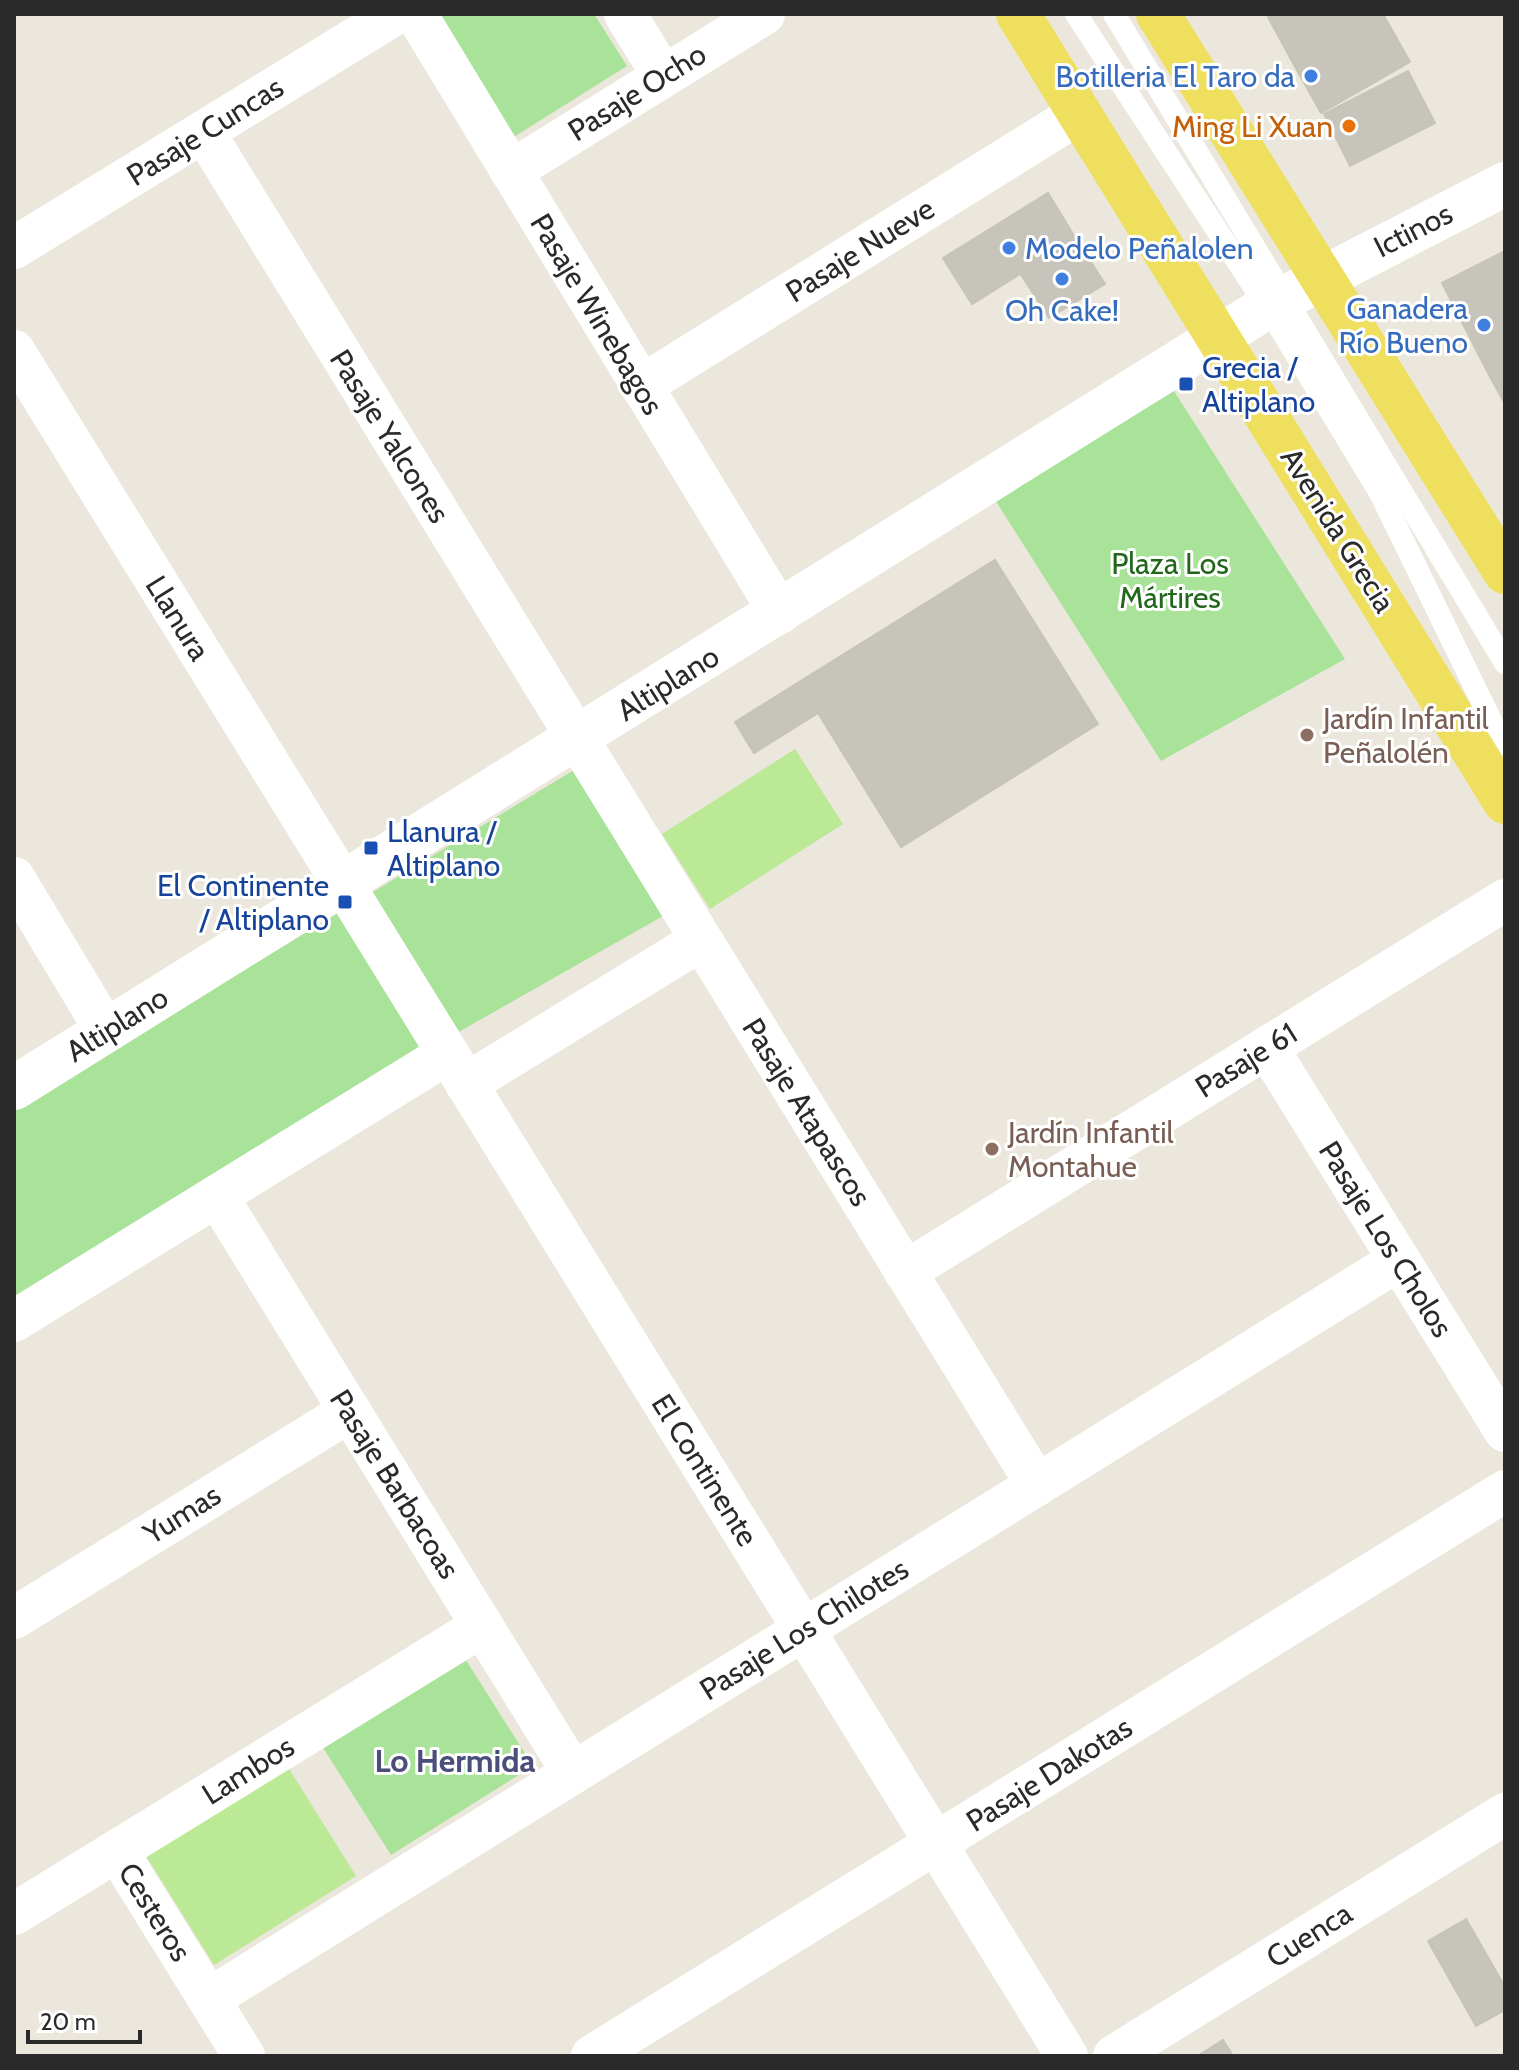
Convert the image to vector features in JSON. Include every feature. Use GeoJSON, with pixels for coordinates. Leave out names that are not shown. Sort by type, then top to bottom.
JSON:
{"type":"FeatureCollection","features":[{"type":"Feature","properties":{"kind":"main road","name":"Avenida Grecia"},"geometry":{"type":"LineString","coordinates":[[1018,14],[1505,802]]}},
{"type":"Feature","properties":{"kind":"main road"},"geometry":{"type":"LineString","coordinates":[[1168,17],[1292,294],[1498,547]]}},
{"type":"Feature","properties":{"kind":"street","name":"Pasaje Cuncas"},"geometry":{"type":"LineString","coordinates":[[14,248],[395,14]]}},
{"type":"Feature","properties":{"kind":"street","name":"Pasaje Winebagos"},"geometry":{"type":"LineString","coordinates":[[416,14],[780,613]]}},
{"type":"Feature","properties":{"kind":"street"},"geometry":{"type":"LineString","coordinates":[[625,14],[663,76]]}},
{"type":"Feature","properties":{"kind":"street","name":"Pasaje Ocho"},"geometry":{"type":"LineString","coordinates":[[511,171],[764,14]]}},
{"type":"Feature","properties":{"kind":"street","name":"Pasaje Nueve"},"geometry":{"type":"LineString","coordinates":[[641,386],[1080,113]]}},
{"type":"Feature","properties":{"kind":"street","name":"Pasaje Yalcones"},"geometry":{"type":"LineString","coordinates":[[204,132],[577,739]]}},
{"type":"Feature","properties":{"kind":"street","name":"Ictinos"},"geometry":{"type":"LineString","coordinates":[[1292,294],[1505,184]]}},
{"type":"Feature","properties":{"kind":"street","name":"Altiplano"},"geometry":{"type":"LineString","coordinates":[[14,1088],[1292,294]]}},
{"type":"Feature","properties":{"kind":"street","name":"Llanura"},"geometry":{"type":"LineString","coordinates":[[14,351],[343,884]]}},
{"type":"Feature","properties":{"kind":"street","name":"Pasaje Atapascos"},"geometry":{"type":"LineString","coordinates":[[577,739],[1037,1485]]}},
{"type":"Feature","properties":{"kind":"street"},"geometry":{"type":"LineString","coordinates":[[14,878],[106,1031]]}},
{"type":"Feature","properties":{"kind":"street","name":"El Continente"},"geometry":{"type":"LineString","coordinates":[[343,884],[1067,2056]]}},
{"type":"Feature","properties":{"kind":"street","name":"Pasaje 61"},"geometry":{"type":"LineString","coordinates":[[905,1272],[1505,900]]}},
{"type":"Feature","properties":{"kind":"street"},"geometry":{"type":"LineString","coordinates":[[14,1321],[217,1196],[701,940]]}},
{"type":"Feature","properties":{"kind":"street","name":"Pasaje Los Cholos"},"geometry":{"type":"LineString","coordinates":[[1267,1047],[1505,1431]]}},
{"type":"Feature","properties":{"kind":"street","name":"Pasaje Barbacoas"},"geometry":{"type":"LineString","coordinates":[[217,1196],[573,1773]]}},
{"type":"Feature","properties":{"kind":"street","name":"Pasaje Los Chilotes"},"geometry":{"type":"LineString","coordinates":[[209,1999],[1399,1260]]}},
{"type":"Feature","properties":{"kind":"street","name":"Yumas"},"geometry":{"type":"LineString","coordinates":[[14,1618],[350,1411]]}},
{"type":"Feature","properties":{"kind":"street","name":"Pasaje Dakotas"},"geometry":{"type":"LineString","coordinates":[[592,2056],[1505,1491]]}},
{"type":"Feature","properties":{"kind":"street","name":"Lambos"},"geometry":{"type":"LineString","coordinates":[[14,1914],[482,1626]]}},
{"type":"Feature","properties":{"kind":"street","name":"Cuenca"},"geometry":{"type":"LineString","coordinates":[[1114,2056],[1505,1814]]}},
{"type":"Feature","properties":{"kind":"street","name":"Cesteros"},"geometry":{"type":"LineString","coordinates":[[117,1851],[244,2056]]}},
{"type":"Feature","properties":{"kind":"lane"},"geometry":{"type":"LineString","coordinates":[[1076,14],[1292,294],[1380,493],[1505,749]]}},
{"type":"Feature","properties":{"kind":"lane"},"geometry":{"type":"LineString","coordinates":[[1114,14],[1292,294],[1505,663]]}},
{"type":"Feature","properties":{"kind":"green space"},"geometry":{"type":"Polygon","coordinates":[[[429,14],[594,14],[627,66],[509,140],[429,14]]]}},
{"type":"Feature","properties":{"kind":"green space","name":"Plaza Los Mártires"},"geometry":{"type":"Polygon","coordinates":[[[1174,391],[1345,659],[1161,761],[995,500],[1174,391]]]}},
{"type":"Feature","properties":{"kind":"green space"},"geometry":{"type":"Polygon","coordinates":[[[795,749],[843,824],[710,909],[662,834],[795,749]]]}},
{"type":"Feature","properties":{"kind":"green space"},"geometry":{"type":"Polygon","coordinates":[[[574,770],[663,916],[441,1042],[14,1300],[14,1110],[574,770]]]}},
{"type":"Feature","properties":{"kind":"green space"},"geometry":{"type":"Polygon","coordinates":[[[464,1657],[533,1766],[391,1855],[322,1746],[464,1657]]]}},
{"type":"Feature","properties":{"kind":"green space"},"geometry":{"type":"Polygon","coordinates":[[[288,1767],[356,1876],[214,1965],[146,1856],[288,1767]]]}},
{"type":"Feature","properties":{"kind":"building"},"geometry":{"type":"Polygon","coordinates":[[[1273,14],[1384,16],[1294,65],[1268,17],[1273,14]]]}},
{"type":"Feature","properties":{"kind":"building"},"geometry":{"type":"Polygon","coordinates":[[[1384,16],[1410,62],[1321,113],[1294,65],[1384,16]]]}},
{"type":"Feature","properties":{"kind":"building"},"geometry":{"type":"Polygon","coordinates":[[[1408,71],[1435,123],[1350,166],[1324,114],[1408,71]]]}},
{"type":"Feature","properties":{"kind":"building","name":"Modelo Peñalolen"},"geometry":{"type":"Polygon","coordinates":[[[1048,193],[1076,239],[972,304],[943,258],[1048,193]]]}},
{"type":"Feature","properties":{"kind":"building","name":"Oh Cake!"},"geometry":{"type":"Polygon","coordinates":[[[1076,239],[1105,284],[1049,318],[1020,273],[1076,239]]]}},
{"type":"Feature","properties":{"kind":"building","name":"Ganadera Río Bueno"},"geometry":{"type":"Polygon","coordinates":[[[1505,251],[1505,367],[1489,375],[1442,283],[1505,251]]]}},
{"type":"Feature","properties":{"kind":"building"},"geometry":{"type":"Polygon","coordinates":[[[1505,367],[1505,404],[1489,375],[1505,367]]]}},
{"type":"Feature","properties":{"kind":"building"},"geometry":{"type":"Polygon","coordinates":[[[995,560],[1098,724],[901,847],[818,713],[754,753],[735,722],[995,560]]]}},
{"type":"Feature","properties":{"kind":"building"},"geometry":{"type":"Polygon","coordinates":[[[1466,1919],[1505,1987],[1505,2010],[1476,2026],[1428,1941],[1466,1919]]]}},
{"type":"Feature","properties":{"kind":"building"},"geometry":{"type":"Polygon","coordinates":[[[1223,2040],[1233,2056],[1198,2056],[1223,2040]]]}},
{"type":"Feature","properties":{"kind":"place","name":"Botilleria El Taro da"},"geometry":{"type":"Point","coordinates":[1311,76]}},
{"type":"Feature","properties":{"kind":"place","name":"Ming Li Xuan"},"geometry":{"type":"Point","coordinates":[1349,126]}},
{"type":"Feature","properties":{"kind":"place","name":"Modelo Peñalolen"},"geometry":{"type":"Point","coordinates":[1009,248]}},
{"type":"Feature","properties":{"kind":"place","name":"Oh Cake!"},"geometry":{"type":"Point","coordinates":[1062,279]}},
{"type":"Feature","properties":{"kind":"place","name":"Ganadera Río Bueno"},"geometry":{"type":"Point","coordinates":[1484,325]}},
{"type":"Feature","properties":{"kind":"place","name":"Grecia / Altiplano"},"geometry":{"type":"Point","coordinates":[1186,384]}},
{"type":"Feature","properties":{"kind":"place","name":"Jardín Infantil Peñalolén"},"geometry":{"type":"Point","coordinates":[1307,735]}},
{"type":"Feature","properties":{"kind":"place","name":"Llanura / Altiplano"},"geometry":{"type":"Point","coordinates":[371,848]}},
{"type":"Feature","properties":{"kind":"place","name":"El Continente / Altiplano"},"geometry":{"type":"Point","coordinates":[345,902]}},
{"type":"Feature","properties":{"kind":"place","name":"Jardín Infantil Montahue"},"geometry":{"type":"Point","coordinates":[992,1149]}},
{"type":"Feature","properties":{"kind":"district","name":"Lo Hermida"},"geometry":{"type":"Point","coordinates":[455,1760]}}]}
